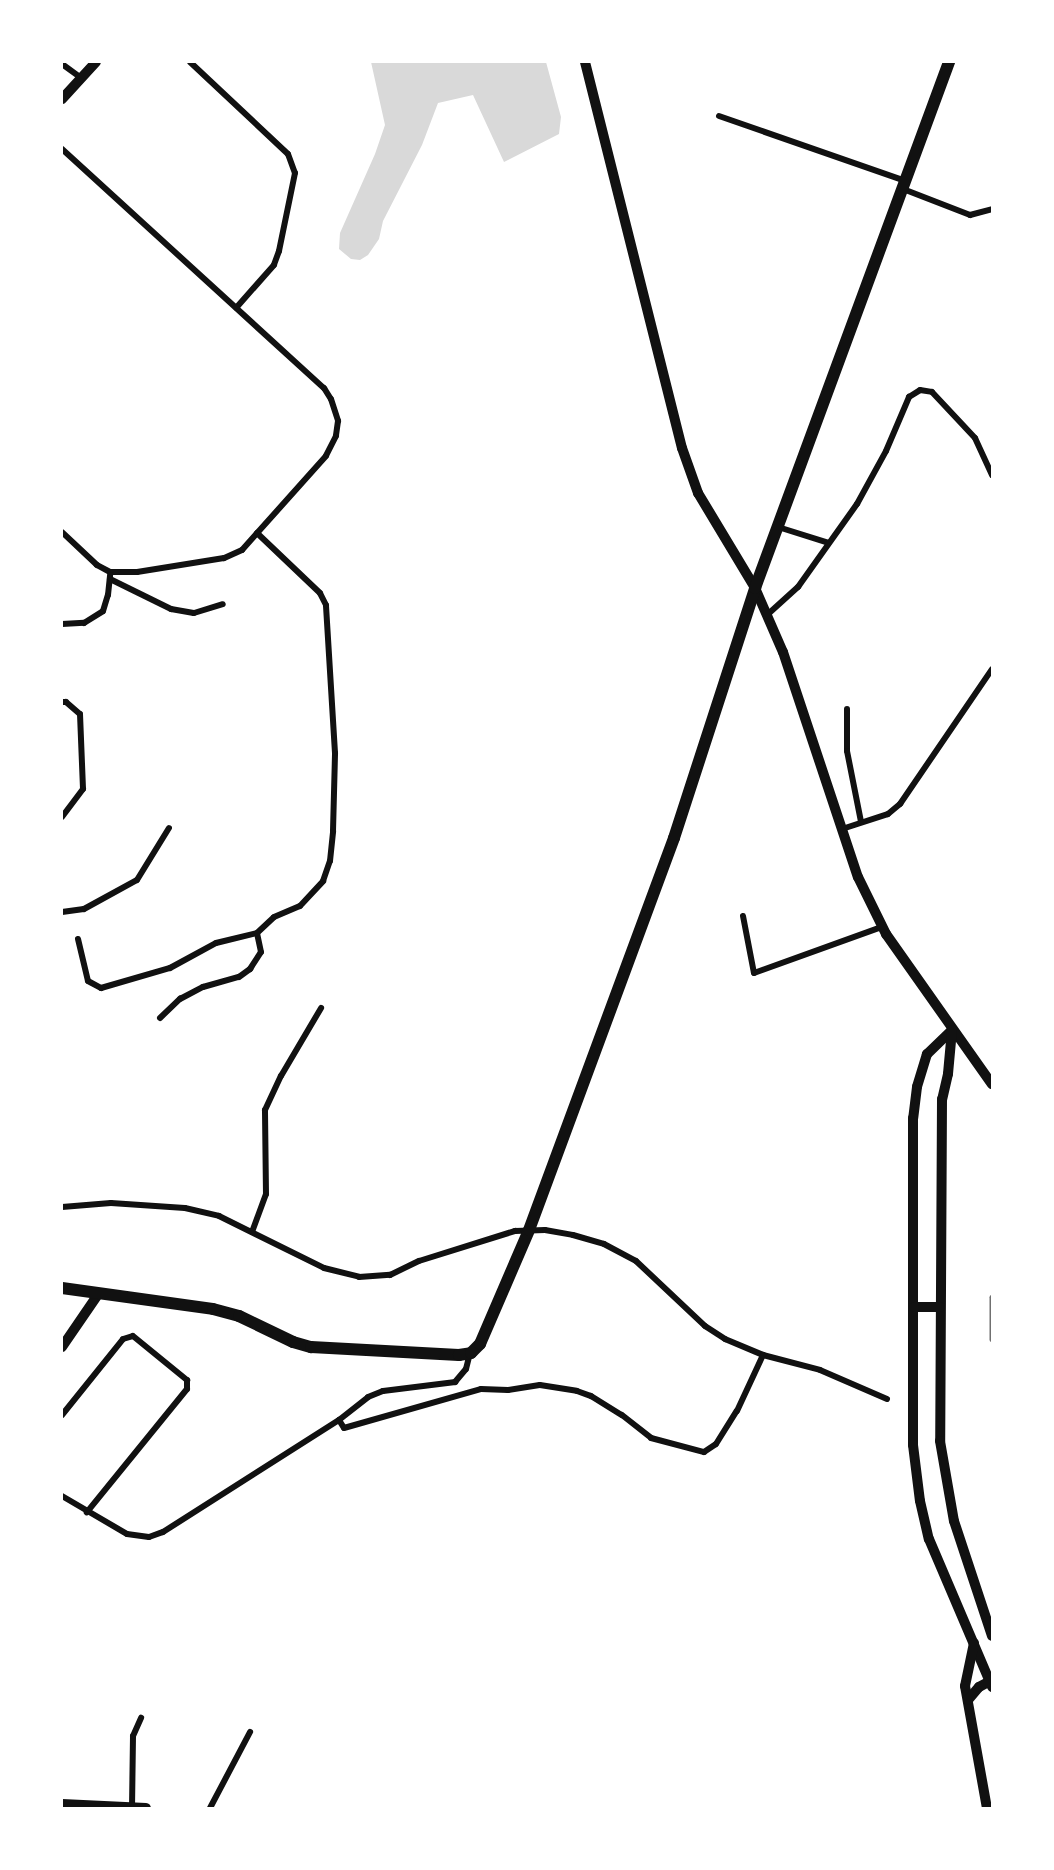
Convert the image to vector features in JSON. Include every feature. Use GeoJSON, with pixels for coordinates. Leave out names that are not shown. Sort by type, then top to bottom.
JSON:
{"type":"FeatureCollection","features":[{"type":"Feature","properties":{"kind":"main road"},"geometry":{"type":"LineString","coordinates":[[62,1288],[213,1309],[239,1316],[292,1342],[311,1347],[459,1355],[471,1353],[480,1344],[529,1230],[674,838],[755,588],[949,62]]}},
{"type":"Feature","properties":{"kind":"street"},"geometry":{"type":"LineString","coordinates":[[62,99],[96,62]]}},
{"type":"Feature","properties":{"kind":"street"},"geometry":{"type":"LineString","coordinates":[[190,62],[288,154],[296,173],[274,265],[236,308]]}},
{"type":"Feature","properties":{"kind":"street"},"geometry":{"type":"LineString","coordinates":[[585,62],[682,448],[698,493],[755,588],[783,652],[858,877],[882,927],[952,1030],[993,1084]]}},
{"type":"Feature","properties":{"kind":"street"},"geometry":{"type":"LineString","coordinates":[[62,64],[81,78]]}},
{"type":"Feature","properties":{"kind":"street"},"geometry":{"type":"LineString","coordinates":[[719,116],[905,185],[970,215],[993,209]]}},
{"type":"Feature","properties":{"kind":"street"},"geometry":{"type":"LineString","coordinates":[[62,149],[324,388],[331,399],[338,421],[336,436],[326,456],[242,550],[224,558],[110,575]]}},
{"type":"Feature","properties":{"kind":"street"},"geometry":{"type":"LineString","coordinates":[[767,615],[798,587],[857,504],[886,450],[909,397],[920,390],[932,392],[975,438],[993,475]]}},
{"type":"Feature","properties":{"kind":"street"},"geometry":{"type":"LineString","coordinates":[[778,527],[829,543]]}},
{"type":"Feature","properties":{"kind":"street"},"geometry":{"type":"LineString","coordinates":[[62,532],[110,575],[171,609],[194,613],[223,604]]}},
{"type":"Feature","properties":{"kind":"street"},"geometry":{"type":"LineString","coordinates":[[78,939],[88,981],[101,988],[170,968],[216,943],[257,933],[274,917],[300,906],[323,881],[330,861],[333,831],[335,753],[326,605],[320,593],[257,533]]}},
{"type":"Feature","properties":{"kind":"street"},"geometry":{"type":"LineString","coordinates":[[62,624],[84,623],[103,611],[108,595],[110,575]]}},
{"type":"Feature","properties":{"kind":"street"},"geometry":{"type":"LineString","coordinates":[[842,828],[888,814],[900,804],[993,669]]}},
{"type":"Feature","properties":{"kind":"street"},"geometry":{"type":"LineString","coordinates":[[62,702],[66,702],[80,714],[83,789],[62,817]]}},
{"type":"Feature","properties":{"kind":"street"},"geometry":{"type":"LineString","coordinates":[[847,709],[847,751],[861,822]]}},
{"type":"Feature","properties":{"kind":"street"},"geometry":{"type":"LineString","coordinates":[[62,912],[84,909],[137,880],[169,828]]}},
{"type":"Feature","properties":{"kind":"street"},"geometry":{"type":"LineString","coordinates":[[743,916],[754,973],[882,927]]}},
{"type":"Feature","properties":{"kind":"street"},"geometry":{"type":"LineString","coordinates":[[160,1018],[180,999],[203,987],[239,977],[250,969],[261,952],[257,933]]}},
{"type":"Feature","properties":{"kind":"street"},"geometry":{"type":"LineString","coordinates":[[252,1232],[266,1194],[265,1110],[281,1076],[321,1008]]}},
{"type":"Feature","properties":{"kind":"street"},"geometry":{"type":"LineString","coordinates":[[952,1030],[948,1074],[942,1099],[940,1441],[954,1521],[993,1636]]}},
{"type":"Feature","properties":{"kind":"street"},"geometry":{"type":"LineString","coordinates":[[952,1030],[927,1054],[917,1087],[912,1118],[915,1344],[913,1445],[920,1501],[929,1539],[992,1682],[979,1687],[968,1700]]}},
{"type":"Feature","properties":{"kind":"street"},"geometry":{"type":"LineString","coordinates":[[62,1207],[111,1203],[185,1208],[219,1216],[324,1268],[359,1277],[390,1275],[419,1261],[473,1243],[529,1230],[573,1235],[604,1245],[636,1261],[705,1326],[724,1339],[763,1355],[820,1370],[887,1399]]}},
{"type":"Feature","properties":{"kind":"street"},"geometry":{"type":"LineString","coordinates":[[62,1347],[99,1293]]}},
{"type":"Feature","properties":{"kind":"street"},"geometry":{"type":"LineString","coordinates":[[914,1307],[940,1306]]}},
{"type":"Feature","properties":{"kind":"street"},"geometry":{"type":"LineString","coordinates":[[62,1415],[123,1339],[133,1336],[186,1380],[187,1389],[87,1512]]}},
{"type":"Feature","properties":{"kind":"street"},"geometry":{"type":"LineString","coordinates":[[62,1496],[127,1534],[149,1537],[163,1532],[339,1420],[368,1397],[383,1391],[455,1382],[466,1369],[471,1353]]}},
{"type":"Feature","properties":{"kind":"street"},"geometry":{"type":"LineString","coordinates":[[339,1420],[344,1428],[481,1389],[508,1390],[540,1385],[591,1396],[622,1415],[651,1438],[708,1451],[737,1411],[763,1355]]}},
{"type":"Feature","properties":{"kind":"street"},"geometry":{"type":"LineString","coordinates":[[974,1642],[966,1676],[987,1809]]}},
{"type":"Feature","properties":{"kind":"street"},"geometry":{"type":"LineString","coordinates":[[132,1808],[133,1736],[141,1718]]}},
{"type":"Feature","properties":{"kind":"street"},"geometry":{"type":"LineString","coordinates":[[210,1809],[250,1732]]}},
{"type":"Feature","properties":{"kind":"street"},"geometry":{"type":"LineString","coordinates":[[62,1804],[146,1809]]}},
{"type":"Feature","properties":{"kind":"shaded area"},"geometry":{"type":"Polygon","coordinates":[[[371,62],[546,62],[561,117],[559,134],[504,162],[473,95],[438,103],[422,145],[383,221],[379,239],[368,255],[360,260],[351,259],[339,249],[340,233],[375,154],[385,125],[371,62]]]}},
{"type":"Feature","properties":{"kind":"railway"},"geometry":{"type":"LineString","coordinates":[[992,1297],[992,1339]]}}]}
